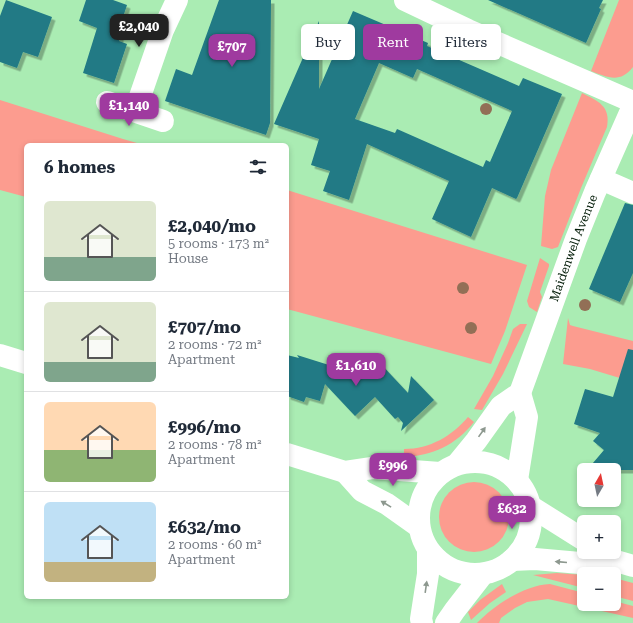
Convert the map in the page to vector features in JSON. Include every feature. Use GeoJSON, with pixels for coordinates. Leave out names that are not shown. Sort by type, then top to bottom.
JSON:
{"type":"FeatureCollection","features":[{"type":"Feature","properties":{"kind":"street"},"geometry":{"type":"LineString","coordinates":[[135,111],[163,30],[177,0]]}},
{"type":"Feature","properties":{"kind":"street"},"geometry":{"type":"LineString","coordinates":[[405,0],[468,30],[633,102]]}},
{"type":"Feature","properties":{"kind":"street"},"geometry":{"type":"LineString","coordinates":[[107,102],[162,121]]}},
{"type":"Feature","properties":{"kind":"street","name":"Maidenwell Avenue"},"geometry":{"type":"LineString","coordinates":[[520,392],[576,239],[633,106]]}},
{"type":"Feature","properties":{"kind":"street"},"geometry":{"type":"LineString","coordinates":[[601,179],[633,193]]}},
{"type":"Feature","properties":{"kind":"street"},"geometry":{"type":"LineString","coordinates":[[0,355],[24,362]]}},
{"type":"Feature","properties":{"kind":"street"},"geometry":{"type":"LineString","coordinates":[[289,455],[345,472],[372,468],[449,468],[474,461],[490,463],[505,470],[517,480],[525,492],[530,506],[531,524],[526,541],[512,560],[494,571],[484,574],[463,573],[452,570],[443,565],[428,550],[422,539],[418,526],[418,512],[422,497],[429,484],[449,468],[476,441],[501,406],[520,392],[527,417],[517,480]]}},
{"type":"Feature","properties":{"kind":"street"},"geometry":{"type":"LineString","coordinates":[[345,472],[362,491],[387,504],[418,526]]}},
{"type":"Feature","properties":{"kind":"street"},"geometry":{"type":"LineString","coordinates":[[530,506],[577,536]]}},
{"type":"Feature","properties":{"kind":"street"},"geometry":{"type":"LineString","coordinates":[[422,623],[421,619],[428,574],[428,550]]}},
{"type":"Feature","properties":{"kind":"street"},"geometry":{"type":"LineString","coordinates":[[512,560],[535,559],[580,563],[588,559]]}},
{"type":"Feature","properties":{"kind":"street"},"geometry":{"type":"LineString","coordinates":[[612,559],[633,566]]}},
{"type":"Feature","properties":{"kind":"street"},"geometry":{"type":"LineString","coordinates":[[446,623],[454,610],[484,574]]}},
{"type":"Feature","properties":{"kind":"shaded area"},"geometry":{"type":"Polygon","coordinates":[[[619,0],[633,0],[633,67],[623,76],[613,78],[591,71],[619,0]]]}},
{"type":"Feature","properties":{"kind":"shaded area"},"geometry":{"type":"Polygon","coordinates":[[[582,93],[598,102],[605,109],[608,120],[607,127],[558,247],[552,249],[541,246],[545,196],[551,170],[582,93]]]}},
{"type":"Feature","properties":{"kind":"shaded area"},"geometry":{"type":"Polygon","coordinates":[[[0,100],[137,143],[24,143],[24,196],[0,190],[0,100]]]}},
{"type":"Feature","properties":{"kind":"shaded area"},"geometry":{"type":"Polygon","coordinates":[[[289,191],[527,265],[505,331],[491,364],[289,310],[289,191]]]}},
{"type":"Feature","properties":{"kind":"shaded area"},"geometry":{"type":"Polygon","coordinates":[[[540,258],[549,264],[549,266],[540,292],[542,297],[537,312],[529,307],[527,301],[540,258]]]}},
{"type":"Feature","properties":{"kind":"shaded area"},"geometry":{"type":"Polygon","coordinates":[[[568,318],[570,325],[633,341],[633,382],[590,369],[563,364],[568,318]]]}},
{"type":"Feature","properties":{"kind":"shaded area"},"geometry":{"type":"Polygon","coordinates":[[[520,324],[527,324],[503,374],[482,410],[474,409],[493,376],[513,329],[520,324]]]}},
{"type":"Feature","properties":{"kind":"shaded area"},"geometry":{"type":"Polygon","coordinates":[[[468,417],[474,422],[459,437],[443,448],[434,452],[404,457],[404,449],[423,447],[440,440],[455,430],[468,417]]]}},
{"type":"Feature","properties":{"kind":"shaded area"},"geometry":{"type":"Polygon","coordinates":[[[467,482],[481,482],[494,487],[504,497],[509,510],[509,524],[504,537],[494,547],[481,552],[467,552],[454,547],[444,537],[439,524],[439,510],[444,497],[454,487],[467,482]]]}},
{"type":"Feature","properties":{"kind":"shaded area"},"geometry":{"type":"Polygon","coordinates":[[[557,573],[577,574],[577,586],[533,575],[557,573]]]}},
{"type":"Feature","properties":{"kind":"shaded area"},"geometry":{"type":"Polygon","coordinates":[[[621,580],[633,583],[633,601],[621,598],[621,580]]]}},
{"type":"Feature","properties":{"kind":"shaded area"},"geometry":{"type":"Polygon","coordinates":[[[502,584],[506,592],[490,603],[471,620],[468,612],[480,600],[502,584]]]}},
{"type":"Feature","properties":{"kind":"shaded area"},"geometry":{"type":"Polygon","coordinates":[[[550,584],[577,591],[577,605],[548,599],[527,602],[501,618],[499,623],[477,623],[492,609],[510,597],[540,585],[550,584]]]}},
{"type":"Feature","properties":{"kind":"shaded area"},"geometry":{"type":"Polygon","coordinates":[[[621,603],[633,606],[633,618],[602,611],[621,611],[621,603]]]}},
{"type":"Feature","properties":{"kind":"building"},"geometry":{"type":"Polygon","coordinates":[[[6,0],[52,17],[38,57],[23,52],[17,68],[0,62],[0,16],[6,0]]]}},
{"type":"Feature","properties":{"kind":"building"},"geometry":{"type":"Polygon","coordinates":[[[86,0],[113,0],[127,5],[124,14],[127,15],[119,41],[127,44],[114,83],[83,73],[97,28],[79,21],[86,0]]]}},
{"type":"Feature","properties":{"kind":"building"},"geometry":{"type":"Polygon","coordinates":[[[219,0],[271,0],[270,123],[266,135],[165,101],[176,69],[192,75],[219,0]]]}},
{"type":"Feature","properties":{"kind":"building"},"geometry":{"type":"Polygon","coordinates":[[[488,0],[603,0],[599,8],[601,9],[586,43],[488,0]]]}},
{"type":"Feature","properties":{"kind":"building"},"geometry":{"type":"Polygon","coordinates":[[[353,11],[383,24],[363,24],[363,60],[423,60],[423,41],[428,43],[427,46],[431,48],[431,60],[459,60],[519,86],[523,78],[562,94],[517,198],[516,199],[492,188],[471,237],[432,219],[449,181],[367,144],[349,200],[323,191],[330,171],[311,165],[319,139],[274,124],[302,60],[319,60],[319,89],[332,60],[355,60],[355,24],[347,24],[353,11]],[[379,63],[355,119],[395,133],[397,129],[483,167],[486,160],[490,162],[512,111],[417,69],[413,78],[379,63]]]}},
{"type":"Feature","properties":{"kind":"building"},"geometry":{"type":"Polygon","coordinates":[[[625,203],[633,205],[633,273],[620,302],[589,289],[625,203]]]}},
{"type":"Feature","properties":{"kind":"building"},"geometry":{"type":"Polygon","coordinates":[[[628,349],[633,350],[633,470],[621,470],[621,463],[593,463],[604,450],[593,441],[600,433],[574,424],[585,389],[613,397],[628,349]]]}},
{"type":"Feature","properties":{"kind":"building"},"geometry":{"type":"Polygon","coordinates":[[[297,355],[348,371],[359,361],[369,370],[378,361],[408,393],[411,376],[434,400],[401,431],[403,423],[398,417],[395,419],[375,397],[355,416],[325,384],[320,401],[306,397],[304,402],[289,397],[289,356],[299,358],[297,355]]]}}]}
